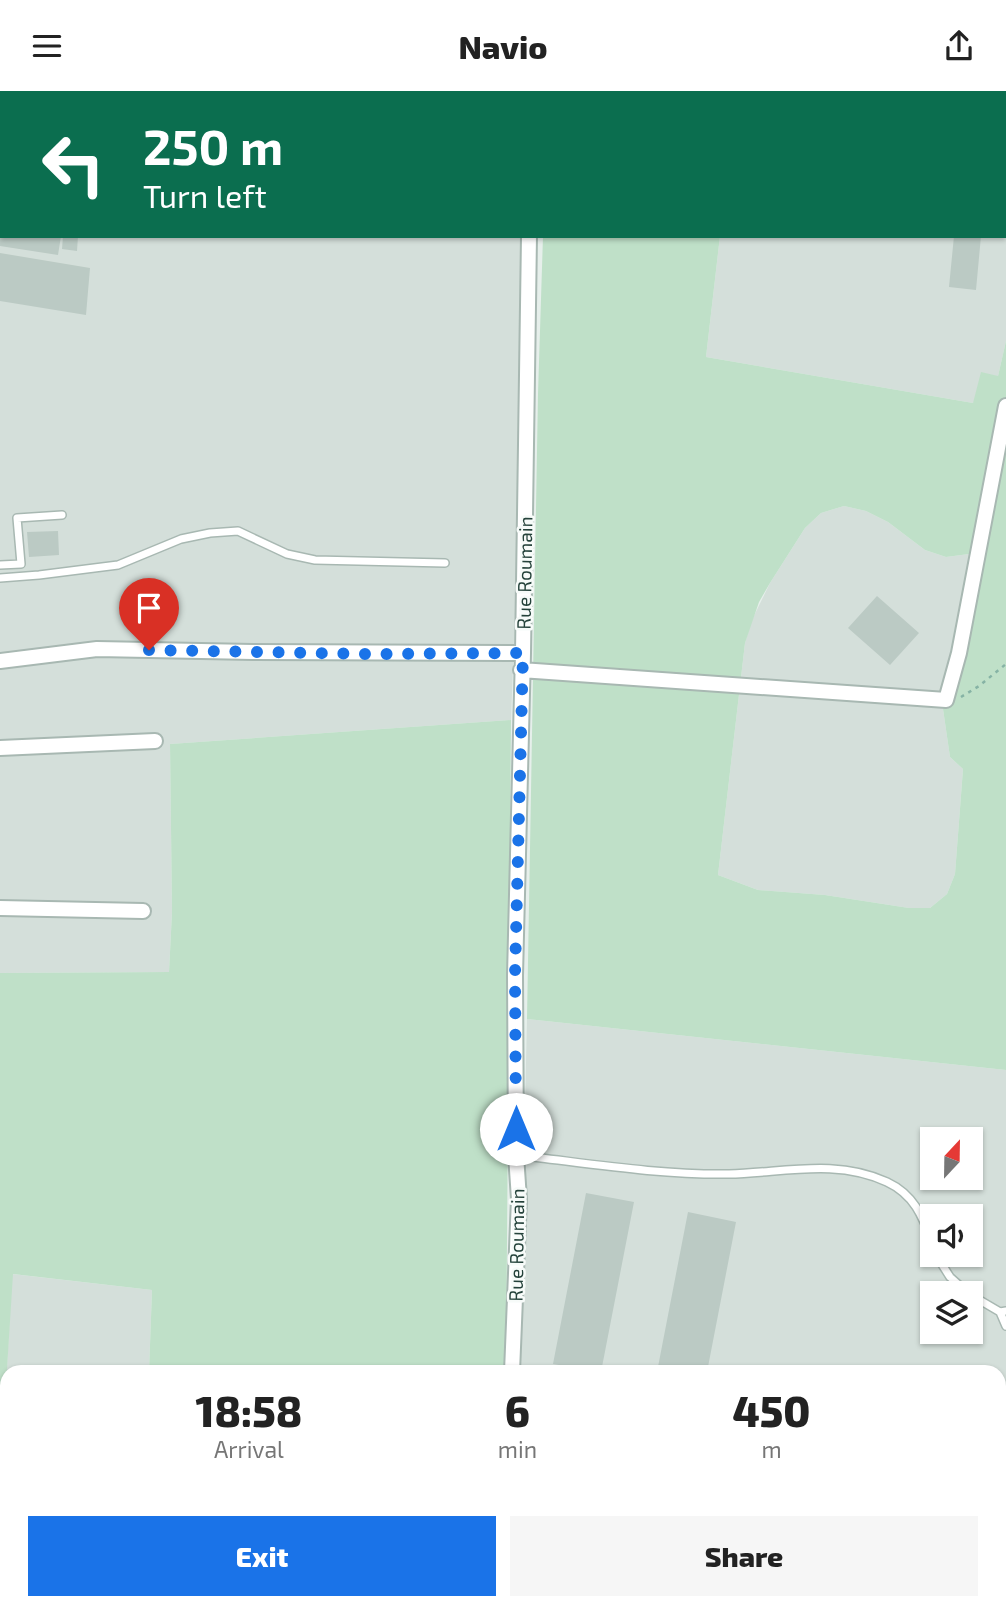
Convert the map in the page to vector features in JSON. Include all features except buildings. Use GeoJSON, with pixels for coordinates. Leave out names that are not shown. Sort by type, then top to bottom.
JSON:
{"type":"FeatureCollection","features":[{"type":"Feature","properties":{"kind":"street","name":"Rue Roumain"},"geometry":{"type":"LineString","coordinates":[[512,1365],[519,1199],[516,1155],[515,975],[529,238]]}},
{"type":"Feature","properties":{"kind":"street"},"geometry":{"type":"LineString","coordinates":[[522,670],[946,700],[959,653],[1006,405]]}},
{"type":"Feature","properties":{"kind":"street"},"geometry":{"type":"LineString","coordinates":[[0,661],[97,649],[266,653],[523,653]]}},
{"type":"Feature","properties":{"kind":"street"},"geometry":{"type":"LineString","coordinates":[[0,748],[155,741]]}},
{"type":"Feature","properties":{"kind":"street"},"geometry":{"type":"LineString","coordinates":[[0,908],[143,911]]}},
{"type":"Feature","properties":{"kind":"lane"},"geometry":{"type":"LineString","coordinates":[[0,565],[21,564],[17,518],[62,515]]}},
{"type":"Feature","properties":{"kind":"lane"},"geometry":{"type":"LineString","coordinates":[[0,578],[118,565],[181,539],[238,531],[286,554],[314,560],[445,563]]}},
{"type":"Feature","properties":{"kind":"lane"},"geometry":{"type":"LineString","coordinates":[[516,1155],[667,1172],[730,1174],[811,1168],[845,1170],[867,1174],[890,1183],[909,1197],[920,1212]]}},
{"type":"Feature","properties":{"kind":"lane"},"geometry":{"type":"LineString","coordinates":[[944,1267],[955,1281]]}},
{"type":"Feature","properties":{"kind":"lane"},"geometry":{"type":"LineString","coordinates":[[983,1301],[1003,1312],[1006,1325]]}},
{"type":"Feature","properties":{"kind":"path"},"geometry":{"type":"LineString","coordinates":[[947,694],[962,697],[1006,664]]}},
{"type":"Feature","properties":{"kind":"shaded area"},"geometry":{"type":"Polygon","coordinates":[[[0,238],[526,238],[523,402],[511,720],[170,744],[172,912],[169,972],[0,973],[0,238]]]}},
{"type":"Feature","properties":{"kind":"shaded area"},"geometry":{"type":"Polygon","coordinates":[[[720,238],[1006,238],[1006,341],[998,376],[973,403],[706,357],[720,238]]]}},
{"type":"Feature","properties":{"kind":"shaded area"},"geometry":{"type":"Polygon","coordinates":[[[844,506],[866,511],[888,522],[925,550],[946,557],[969,554],[943,709],[950,757],[963,769],[955,874],[947,894],[930,908],[909,908],[825,895],[758,890],[718,875],[745,643],[751,622],[770,583],[805,528],[821,513],[844,506]]]}},
{"type":"Feature","properties":{"kind":"shaded area"},"geometry":{"type":"Polygon","coordinates":[[[527,1019],[1006,1070],[1006,1365],[519,1365],[527,1019]]]}},
{"type":"Feature","properties":{"kind":"shaded area"},"geometry":{"type":"Polygon","coordinates":[[[12,1274],[152,1290],[149,1365],[7,1365],[12,1274]]]}},
{"type":"Feature","properties":{"kind":"green space"},"geometry":{"type":"Polygon","coordinates":[[[543,238],[720,238],[706,357],[973,403],[981,372],[998,376],[1006,341],[1006,1070],[527,1019],[543,238]],[[844,506],[821,513],[805,528],[759,602],[745,643],[718,875],[758,890],[825,895],[909,908],[930,908],[947,894],[955,874],[963,769],[950,757],[943,709],[969,554],[946,557],[925,550],[888,522],[866,511],[844,506]]]}},
{"type":"Feature","properties":{"kind":"green space"},"geometry":{"type":"Polygon","coordinates":[[[511,720],[506,1365],[149,1365],[152,1290],[13,1274],[7,1365],[0,1365],[0,973],[169,972],[172,912],[170,744],[511,720]]]}},
{"type":"Feature","properties":{"kind":"route"},"geometry":{"type":"LineString","coordinates":[[149,650],[370,654],[523,653],[515,975],[516,1129]]}}]}
